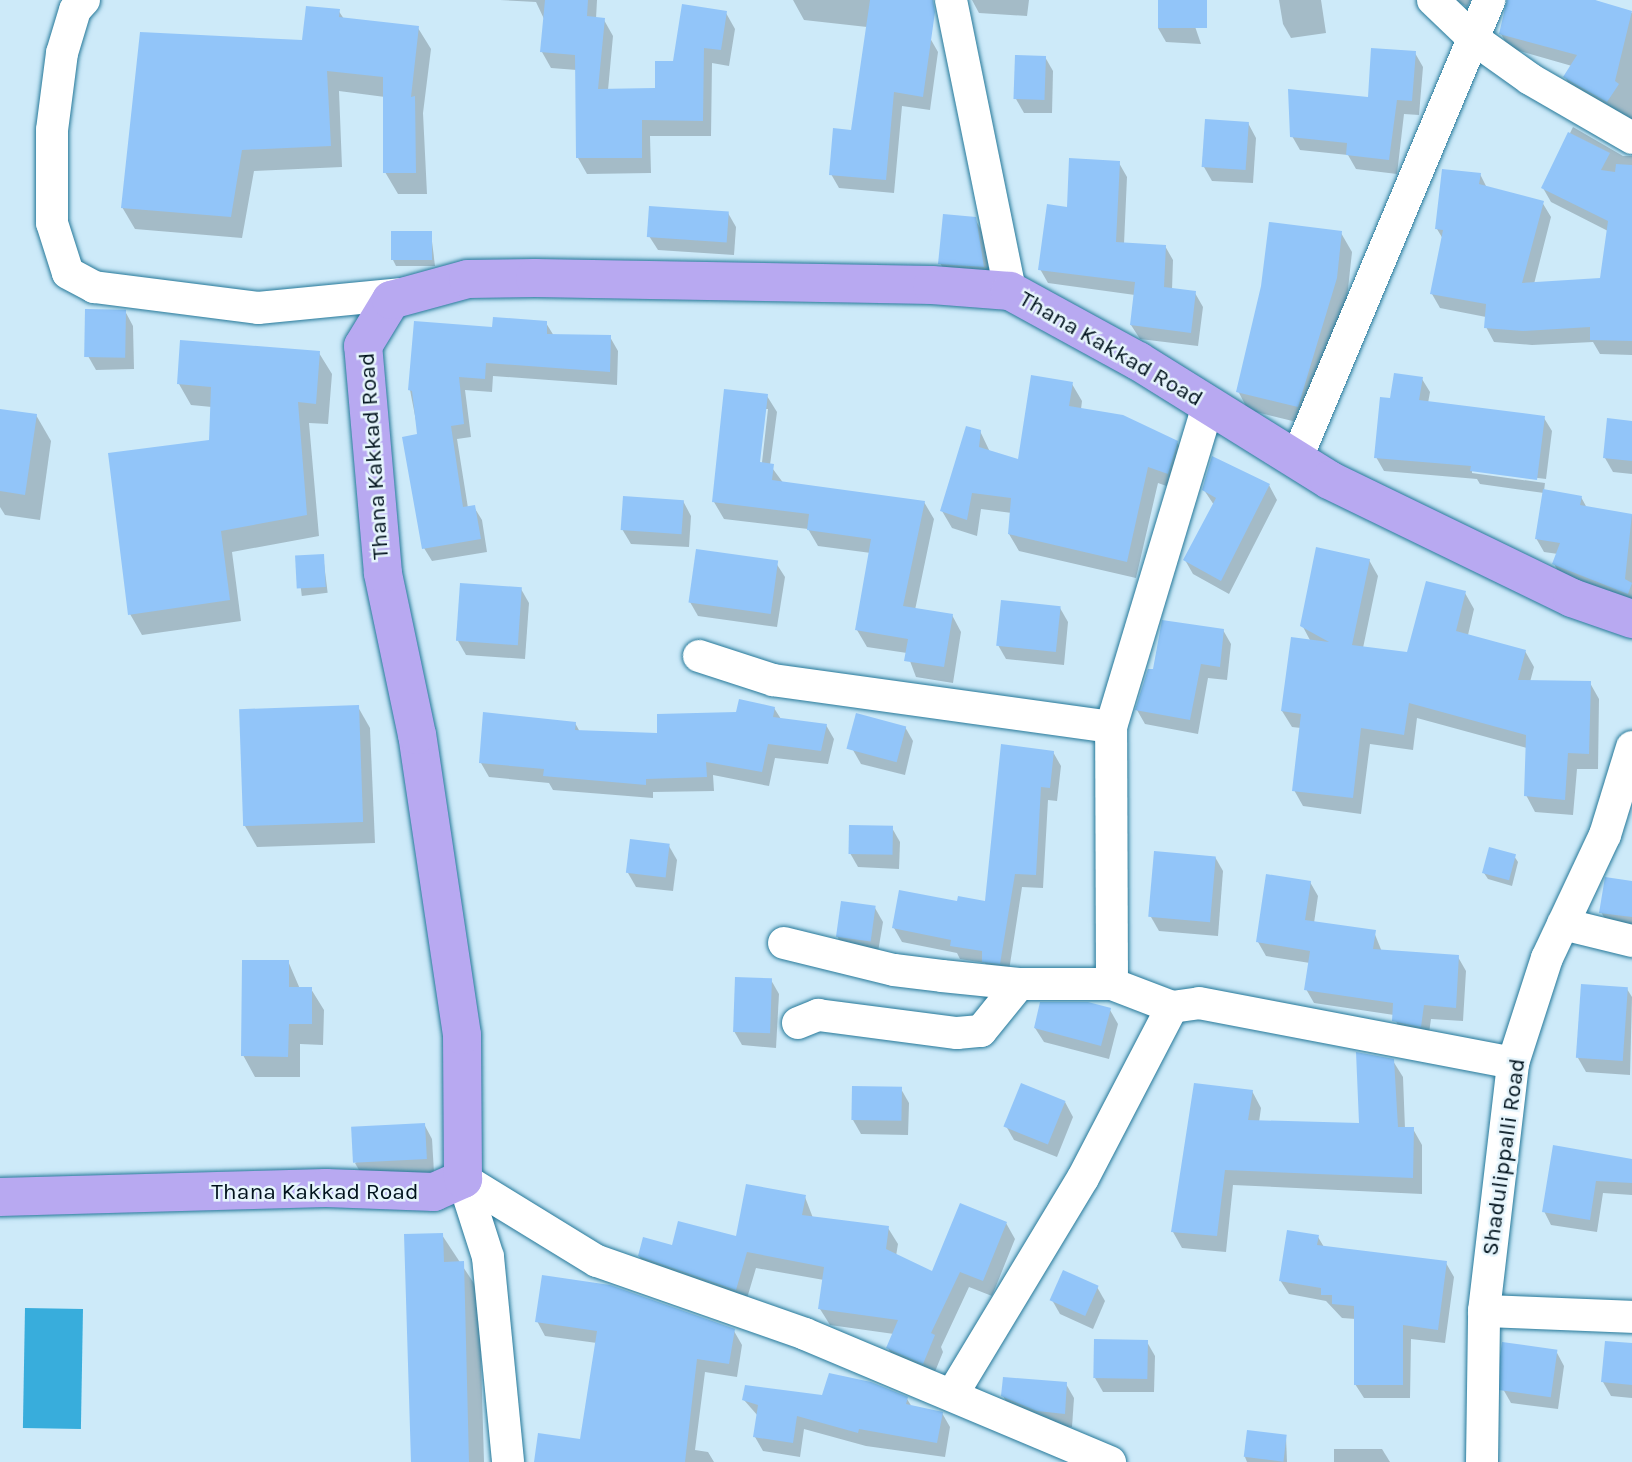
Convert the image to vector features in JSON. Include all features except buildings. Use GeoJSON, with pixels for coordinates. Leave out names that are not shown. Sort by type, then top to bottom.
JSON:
{"type":"FeatureCollection","features":[{"type":"Feature","properties":{"kind":"main road","name":"Thana Kakkad Road"},"geometry":{"type":"LineString","coordinates":[[0,1197],[326,1188],[434,1192],[463,1179],[461,1035],[417,735],[383,573],[363,346],[391,300],[410,293],[468,279],[535,278],[932,285],[1010,291],[1138,361],[1296,460],[1572,598],[1632,619]]}},
{"type":"Feature","properties":{"kind":"street"},"geometry":{"type":"LineString","coordinates":[[84,0],[75,10],[62,53],[52,130],[52,223],[68,272],[94,286],[258,309],[410,293]]}},
{"type":"Feature","properties":{"kind":"street"},"geometry":{"type":"LineString","coordinates":[[951,0],[1010,291]]}},
{"type":"Feature","properties":{"kind":"street"},"geometry":{"type":"LineString","coordinates":[[1433,0],[1474,39],[1531,79],[1632,138]]}},
{"type":"Feature","properties":{"kind":"street"},"geometry":{"type":"LineString","coordinates":[[1296,460],[1489,0]]}},
{"type":"Feature","properties":{"kind":"street"},"geometry":{"type":"LineString","coordinates":[[1112,984],[1111,727],[1208,406]]}},
{"type":"Feature","properties":{"kind":"street"},"geometry":{"type":"LineString","coordinates":[[699,656],[773,680],[1111,727]]}},
{"type":"Feature","properties":{"kind":"street","name":"Shadulippalli Road"},"geometry":{"type":"LineString","coordinates":[[1482,1462],[1484,1311],[1513,1063],[1547,958],[1605,835],[1632,747]]}},
{"type":"Feature","properties":{"kind":"street"},"geometry":{"type":"LineString","coordinates":[[1563,924],[1632,941]]}},
{"type":"Feature","properties":{"kind":"street"},"geometry":{"type":"LineString","coordinates":[[784,943],[894,970],[1019,984],[1112,984],[1172,1007],[1199,1003],[1513,1063]]}},
{"type":"Feature","properties":{"kind":"street"},"geometry":{"type":"LineString","coordinates":[[798,1023],[818,1015],[957,1033],[981,1031],[1019,984]]}},
{"type":"Feature","properties":{"kind":"street"},"geometry":{"type":"LineString","coordinates":[[952,1395],[1083,1178],[1172,1007]]}},
{"type":"Feature","properties":{"kind":"street"},"geometry":{"type":"LineString","coordinates":[[463,1179],[597,1261],[805,1334],[1110,1462]]}},
{"type":"Feature","properties":{"kind":"street"},"geometry":{"type":"LineString","coordinates":[[463,1179],[488,1256],[508,1462]]}},
{"type":"Feature","properties":{"kind":"street"},"geometry":{"type":"LineString","coordinates":[[1484,1311],[1632,1317]]}},
{"type":"Feature","properties":{"kind":"water"},"geometry":{"type":"Polygon","coordinates":[[[25,1308],[83,1309],[81,1429],[23,1428],[25,1308]]]}}]}
